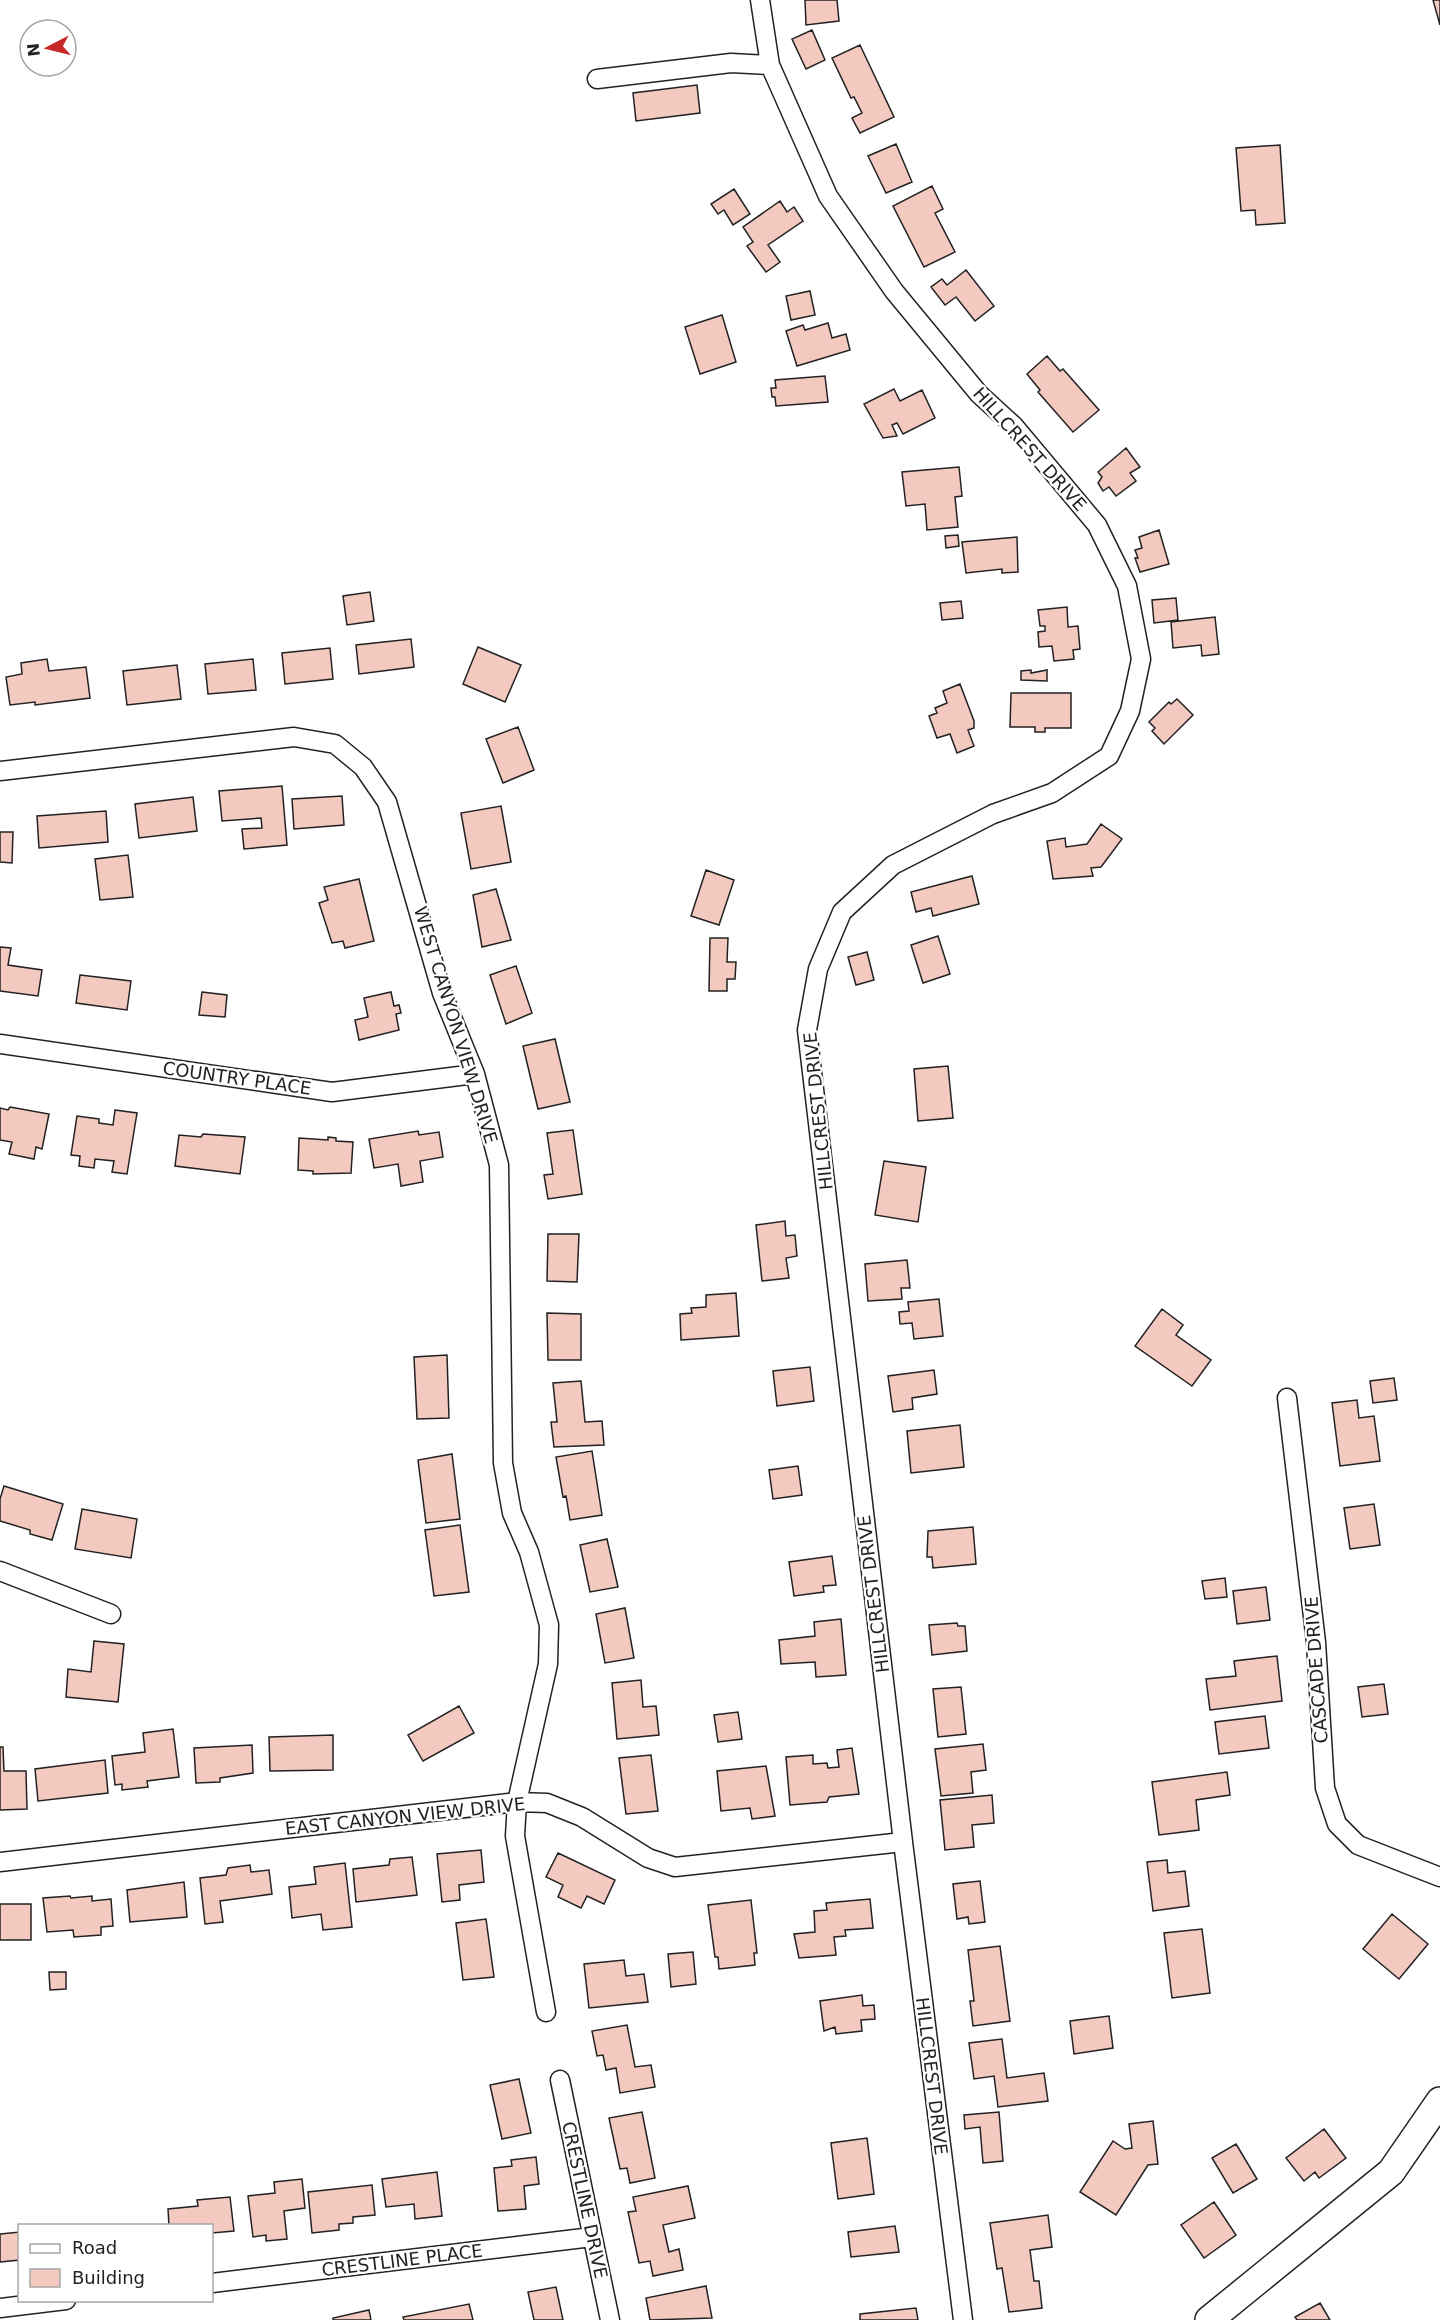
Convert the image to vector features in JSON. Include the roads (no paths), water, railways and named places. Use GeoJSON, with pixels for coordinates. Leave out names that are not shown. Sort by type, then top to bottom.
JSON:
{"type":"FeatureCollection","features":[{"type":"Feature","properties":{"kind":"street","name":"HILLCREST DRIVE"},"geometry":{"type":"LineString","coordinates":[[760,0],[770,65],[828,196],[894,291],[979,394],[1014,426],[1097,525],[1127,586],[1141,658],[1130,711],[1109,756],[1052,793],[993,814],[892,865],[842,912],[818,969],[807,1030],[903,1842],[963,2320]]}},
{"type":"Feature","properties":{"kind":"street"},"geometry":{"type":"LineString","coordinates":[[597,79],[731,63],[770,65]]}},
{"type":"Feature","properties":{"kind":"street","name":"WEST CANYON VIEW DRIVE"},"geometry":{"type":"LineString","coordinates":[[0,771],[294,737],[335,744],[363,766],[387,802],[442,993],[475,1074],[499,1165],[503,1463],[512,1513],[529,1552],[549,1626],[548,1664],[517,1802]]}},
{"type":"Feature","properties":{"kind":"street","name":"COUNTRY PLACE"},"geometry":{"type":"LineString","coordinates":[[0,1044],[332,1092],[475,1074]]}},
{"type":"Feature","properties":{"kind":"street","name":"CASCADE DRIVE"},"geometry":{"type":"LineString","coordinates":[[1287,1398],[1316,1642],[1324,1788],[1337,1824],[1358,1845],[1440,1877]]}},
{"type":"Feature","properties":{"kind":"street"},"geometry":{"type":"LineString","coordinates":[[0,1571],[111,1614]]}},
{"type":"Feature","properties":{"kind":"street"},"geometry":{"type":"LineString","coordinates":[[517,1802],[515,1836],[518,1864],[546,2012]]}},
{"type":"Feature","properties":{"kind":"street","name":"EAST CANYON VIEW DRIVE"},"geometry":{"type":"LineString","coordinates":[[0,1863],[517,1802],[547,1803],[582,1817],[648,1858],[675,1867],[903,1842]]}},
{"type":"Feature","properties":{"kind":"street","name":"CRESTLINE DRIVE"},"geometry":{"type":"LineString","coordinates":[[560,2080],[610,2320]]}},
{"type":"Feature","properties":{"kind":"street"},"geometry":{"type":"LineString","coordinates":[[1209,2320],[1390,2172],[1440,2101]]}},
{"type":"Feature","properties":{"kind":"street","name":"CRESTLINE PLACE"},"geometry":{"type":"LineString","coordinates":[[213,2283],[592,2237]]}},
{"type":"Feature","properties":{"kind":"street"},"geometry":{"type":"LineString","coordinates":[[0,2308],[57,2302]]}}]}
